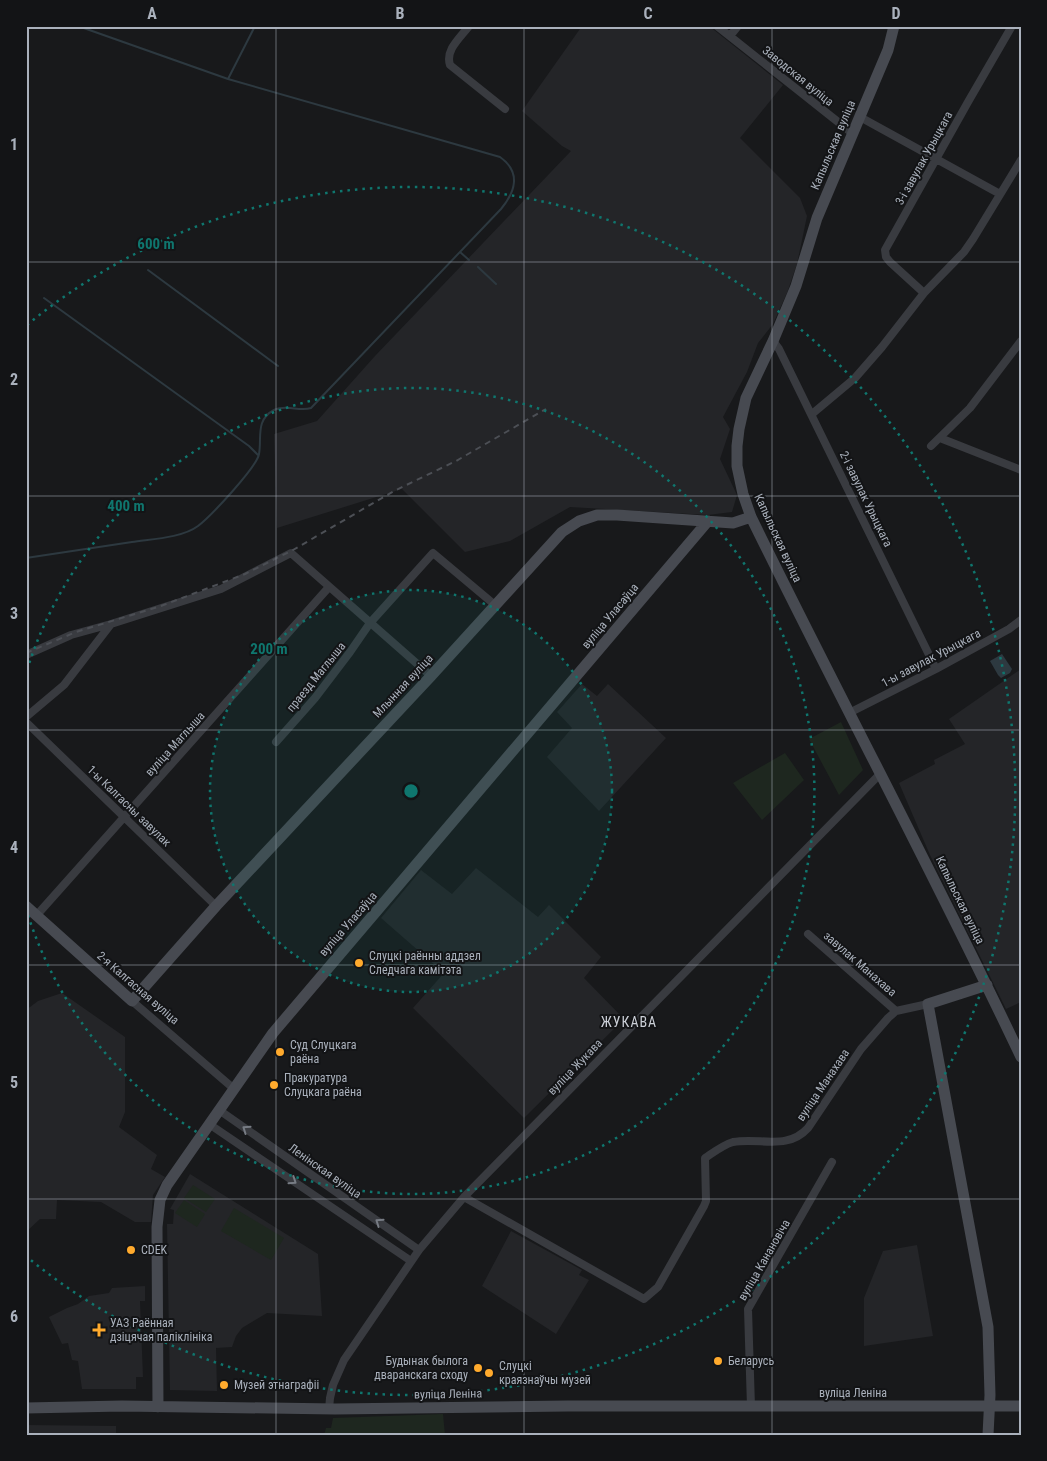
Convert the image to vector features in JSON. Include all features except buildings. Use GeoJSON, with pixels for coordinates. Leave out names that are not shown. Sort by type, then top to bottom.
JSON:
{"type":"FeatureCollection","features":[{"type":"Feature","properties":{"kind":"main road","name":"Капыльская вуліца"},"geometry":{"type":"LineString","coordinates":[[894,26],[888,50],[817,218],[796,286],[746,398],[739,429],[737,466],[742,494],[751,517],[881,772],[1021,1057]]}},
{"type":"Feature","properties":{"kind":"main road","name":"Млынная вуліца"},"geometry":{"type":"LineString","coordinates":[[132,1001],[216,906],[431,676],[562,532],[579,521],[597,515],[733,522],[751,517]]}},
{"type":"Feature","properties":{"kind":"main road","name":"вуліца Уласаўца"},"geometry":{"type":"LineString","coordinates":[[158,1407],[157,1228],[160,1200],[167,1185],[273,1033],[708,521]]}},
{"type":"Feature","properties":{"kind":"main road","name":"2-я Калгасная вуліца"},"geometry":{"type":"LineString","coordinates":[[26,906],[132,1001]]}},
{"type":"Feature","properties":{"kind":"main road"},"geometry":{"type":"LineString","coordinates":[[987,985],[928,1004],[988,1327],[990,1407],[988,1435]]}},
{"type":"Feature","properties":{"kind":"main road","name":"вуліца Леніна"},"geometry":{"type":"LineString","coordinates":[[26,1408],[440,1409],[568,1406],[1021,1406]]}},
{"type":"Feature","properties":{"kind":"street"},"geometry":{"type":"LineString","coordinates":[[469,26],[450,52],[448,58],[450,66],[505,109]]}},
{"type":"Feature","properties":{"kind":"street","name":"Заводская вуліца"},"geometry":{"type":"LineString","coordinates":[[717,26],[852,133]]}},
{"type":"Feature","properties":{"kind":"street"},"geometry":{"type":"LineString","coordinates":[[730,36],[738,26]]}},
{"type":"Feature","properties":{"kind":"street","name":"3-і завулак Урыцкага"},"geometry":{"type":"LineString","coordinates":[[924,293],[890,262],[886,257],[885,250],[1012,26]]}},
{"type":"Feature","properties":{"kind":"street"},"geometry":{"type":"LineString","coordinates":[[860,117],[1000,194]]}},
{"type":"Feature","properties":{"kind":"street"},"geometry":{"type":"LineString","coordinates":[[812,414],[855,378],[924,293],[964,252],[974,239],[1021,160]]}},
{"type":"Feature","properties":{"kind":"street","name":"2-і завулак Урыцкага"},"geometry":{"type":"LineString","coordinates":[[773,341],[779,349],[812,414],[936,668]]}},
{"type":"Feature","properties":{"kind":"street"},"geometry":{"type":"LineString","coordinates":[[931,446],[970,408],[1021,341]]}},
{"type":"Feature","properties":{"kind":"street"},"geometry":{"type":"LineString","coordinates":[[940,438],[1021,470]]}},
{"type":"Feature","properties":{"kind":"street"},"geometry":{"type":"LineString","coordinates":[[26,655],[71,635],[222,589],[292,553],[431,676]]}},
{"type":"Feature","properties":{"kind":"street","name":"праезд Маглыша"},"geometry":{"type":"LineString","coordinates":[[276,742],[315,698],[370,623],[433,553],[495,605]]}},
{"type":"Feature","properties":{"kind":"street","name":"вуліца Маглыша"},"geometry":{"type":"LineString","coordinates":[[36,916],[329,587]]}},
{"type":"Feature","properties":{"kind":"street","name":"1-ы завулак Урыцкага"},"geometry":{"type":"LineString","coordinates":[[850,713],[1009,629],[1021,620]]}},
{"type":"Feature","properties":{"kind":"street"},"geometry":{"type":"LineString","coordinates":[[26,717],[64,684],[112,624]]}},
{"type":"Feature","properties":{"kind":"street","name":"1-ы Калгасны завулак"},"geometry":{"type":"LineString","coordinates":[[26,722],[216,906]]}},
{"type":"Feature","properties":{"kind":"street","name":"вуліца Жукава"},"geometry":{"type":"LineString","coordinates":[[329,1409],[333,1385],[344,1360],[419,1250],[464,1197],[881,772]]}},
{"type":"Feature","properties":{"kind":"street","name":"завулак Манахава"},"geometry":{"type":"LineString","coordinates":[[808,934],[896,1011]]}},
{"type":"Feature","properties":{"kind":"street","name":"2-я Калгасная вуліца"},"geometry":{"type":"LineString","coordinates":[[132,1001],[233,1088]]}},
{"type":"Feature","properties":{"kind":"street"},"geometry":{"type":"LineString","coordinates":[[896,1011],[928,1004]]}},
{"type":"Feature","properties":{"kind":"street","name":"вуліца Манахава"},"geometry":{"type":"LineString","coordinates":[[464,1197],[644,1299],[662,1280],[704,1206],[706,1201],[705,1158],[732,1143],[781,1142],[797,1138],[808,1128],[861,1049],[878,1028],[896,1011]]}},
{"type":"Feature","properties":{"kind":"street","name":"Ленінская вуліца"},"geometry":{"type":"LineString","coordinates":[[219,1110],[419,1250]]}},
{"type":"Feature","properties":{"kind":"street","name":"Ленінская вуліца"},"geometry":{"type":"LineString","coordinates":[[209,1124],[411,1261]]}},
{"type":"Feature","properties":{"kind":"street","name":"вуліца Канановіча"},"geometry":{"type":"LineString","coordinates":[[751,1407],[748,1309],[832,1162]]}},
{"type":"Feature","properties":{"kind":"shaded area"},"geometry":{"type":"Polygon","coordinates":[[[582,26],[709,26],[783,85],[740,138],[800,198],[807,216],[797,264],[787,293],[773,324],[758,343],[747,372],[723,417],[730,429],[720,459],[737,495],[732,512],[708,515],[570,507],[510,541],[465,552],[402,489],[277,528],[274,434],[317,421],[375,356],[571,151],[562,146],[522,111],[582,26]]]}},
{"type":"Feature","properties":{"kind":"shaded area"},"geometry":{"type":"Polygon","coordinates":[[[1002,654],[1012,669],[1010,673],[1001,678],[990,661],[1002,654]]]}},
{"type":"Feature","properties":{"kind":"shaded area"},"geometry":{"type":"Polygon","coordinates":[[[1021,669],[1021,1002],[1006,1009],[930,855],[899,783],[935,764],[934,760],[965,744],[949,719],[1021,669]]]}},
{"type":"Feature","properties":{"kind":"shaded area"},"geometry":{"type":"Polygon","coordinates":[[[582,684],[597,696],[608,684],[666,738],[599,811],[547,757],[572,728],[557,712],[582,684]]]}},
{"type":"Feature","properties":{"kind":"shaded area"},"geometry":{"type":"Polygon","coordinates":[[[841,722],[863,770],[839,795],[809,739],[841,722]]]}},
{"type":"Feature","properties":{"kind":"shaded area"},"geometry":{"type":"Polygon","coordinates":[[[785,753],[804,780],[762,820],[733,783],[785,753]]]}},
{"type":"Feature","properties":{"kind":"shaded area"},"geometry":{"type":"Polygon","coordinates":[[[476,868],[538,917],[549,905],[601,957],[584,978],[624,1019],[524,1118],[413,1008],[444,973],[381,918],[421,870],[452,894],[476,868]]]}},
{"type":"Feature","properties":{"kind":"shaded area"},"geometry":{"type":"Polygon","coordinates":[[[62,993],[125,1037],[125,1112],[119,1127],[157,1155],[151,1169],[165,1177],[153,1195],[151,1222],[135,1222],[101,1202],[57,1200],[56,1219],[40,1219],[26,1232],[26,1010],[38,1001],[62,993]]]}},
{"type":"Feature","properties":{"kind":"shaded area"},"geometry":{"type":"Polygon","coordinates":[[[190,1174],[318,1254],[322,1316],[267,1313],[242,1328],[236,1336],[232,1347],[216,1348],[217,1391],[170,1390],[167,1224],[173,1224],[174,1210],[170,1209],[190,1174]]]}},
{"type":"Feature","properties":{"kind":"shaded area"},"geometry":{"type":"Polygon","coordinates":[[[193,1185],[215,1199],[206,1212],[184,1198],[193,1185]]]}},
{"type":"Feature","properties":{"kind":"shaded area"},"geometry":{"type":"Polygon","coordinates":[[[184,1200],[205,1214],[197,1227],[175,1213],[184,1200]]]}},
{"type":"Feature","properties":{"kind":"shaded area"},"geometry":{"type":"Polygon","coordinates":[[[234,1208],[284,1238],[271,1260],[221,1231],[234,1208]]]}},
{"type":"Feature","properties":{"kind":"shaded area"},"geometry":{"type":"Polygon","coordinates":[[[511,1231],[582,1270],[579,1275],[589,1280],[556,1334],[482,1286],[511,1231]]]}},
{"type":"Feature","properties":{"kind":"shaded area"},"geometry":{"type":"Polygon","coordinates":[[[917,1245],[933,1336],[864,1346],[864,1298],[883,1251],[917,1245]]]}},
{"type":"Feature","properties":{"kind":"shaded area","name":"УАЗ Раённая дзіцячая паліклініка"},"geometry":{"type":"Polygon","coordinates":[[[145,1286],[145,1301],[140,1301],[143,1377],[136,1377],[136,1389],[82,1389],[78,1361],[72,1360],[68,1343],[62,1344],[49,1317],[78,1304],[89,1296],[109,1293],[112,1288],[145,1286]]]}},
{"type":"Feature","properties":{"kind":"shaded area"},"geometry":{"type":"Polygon","coordinates":[[[443,1414],[445,1435],[324,1435],[326,1428],[331,1428],[333,1418],[443,1414]]]}},
{"type":"Feature","properties":{"kind":"shaded area"},"geometry":{"type":"Polygon","coordinates":[[[26,1425],[116,1426],[116,1435],[26,1435],[26,1425]]]}},
{"type":"Feature","properties":{"kind":"waterway"},"geometry":{"type":"LineString","coordinates":[[78,26],[228,79]]}},
{"type":"Feature","properties":{"kind":"waterway"},"geometry":{"type":"LineString","coordinates":[[26,558],[166,537],[184,533],[198,526],[232,492],[256,460],[259,454],[260,430],[268,414],[279,408],[311,408],[501,209],[513,189],[514,175],[507,163],[500,157],[228,79],[255,26]]}},
{"type":"Feature","properties":{"kind":"waterway"},"geometry":{"type":"LineString","coordinates":[[460,252],[469,260]]}},
{"type":"Feature","properties":{"kind":"waterway"},"geometry":{"type":"LineString","coordinates":[[478,267],[496,284]]}},
{"type":"Feature","properties":{"kind":"waterway"},"geometry":{"type":"LineString","coordinates":[[148,270],[278,366]]}},
{"type":"Feature","properties":{"kind":"waterway"},"geometry":{"type":"LineString","coordinates":[[44,298],[249,446],[258,455]]}},
{"type":"Feature","properties":{"kind":"railway"},"geometry":{"type":"LineString","coordinates":[[26,653],[76,632],[161,606],[245,574],[293,550],[394,491],[456,461],[546,409]]}},
{"type":"Feature","properties":{"kind":"place","name":"Слуцкі раённы аддзел Следчага камітэта"},"geometry":{"type":"Point","coordinates":[359,963]}},
{"type":"Feature","properties":{"kind":"place","name":"Суд Слуцкага раёна"},"geometry":{"type":"Point","coordinates":[280,1052]}},
{"type":"Feature","properties":{"kind":"place","name":"Пракуратура Слуцкага раёна"},"geometry":{"type":"Point","coordinates":[274,1085]}},
{"type":"Feature","properties":{"kind":"place","name":"CDEK"},"geometry":{"type":"Point","coordinates":[131,1250]}},
{"type":"Feature","properties":{"kind":"place","name":"УАЗ Раённая дзіцячая паліклініка"},"geometry":{"type":"Point","coordinates":[99,1330]}},
{"type":"Feature","properties":{"kind":"place","name":"Беларусь"},"geometry":{"type":"Point","coordinates":[718,1361]}},
{"type":"Feature","properties":{"kind":"place","name":"Будынак былога дваранскага сходу"},"geometry":{"type":"Point","coordinates":[478,1368]}},
{"type":"Feature","properties":{"kind":"place","name":"Слуцкі краязнаўчы музей"},"geometry":{"type":"Point","coordinates":[489,1373]}},
{"type":"Feature","properties":{"kind":"place","name":"Музей этнаграфіі"},"geometry":{"type":"Point","coordinates":[224,1385]}},
{"type":"Feature","properties":{"kind":"district","name":"ЖУКАВА"},"geometry":{"type":"Point","coordinates":[629,1022]}}]}
